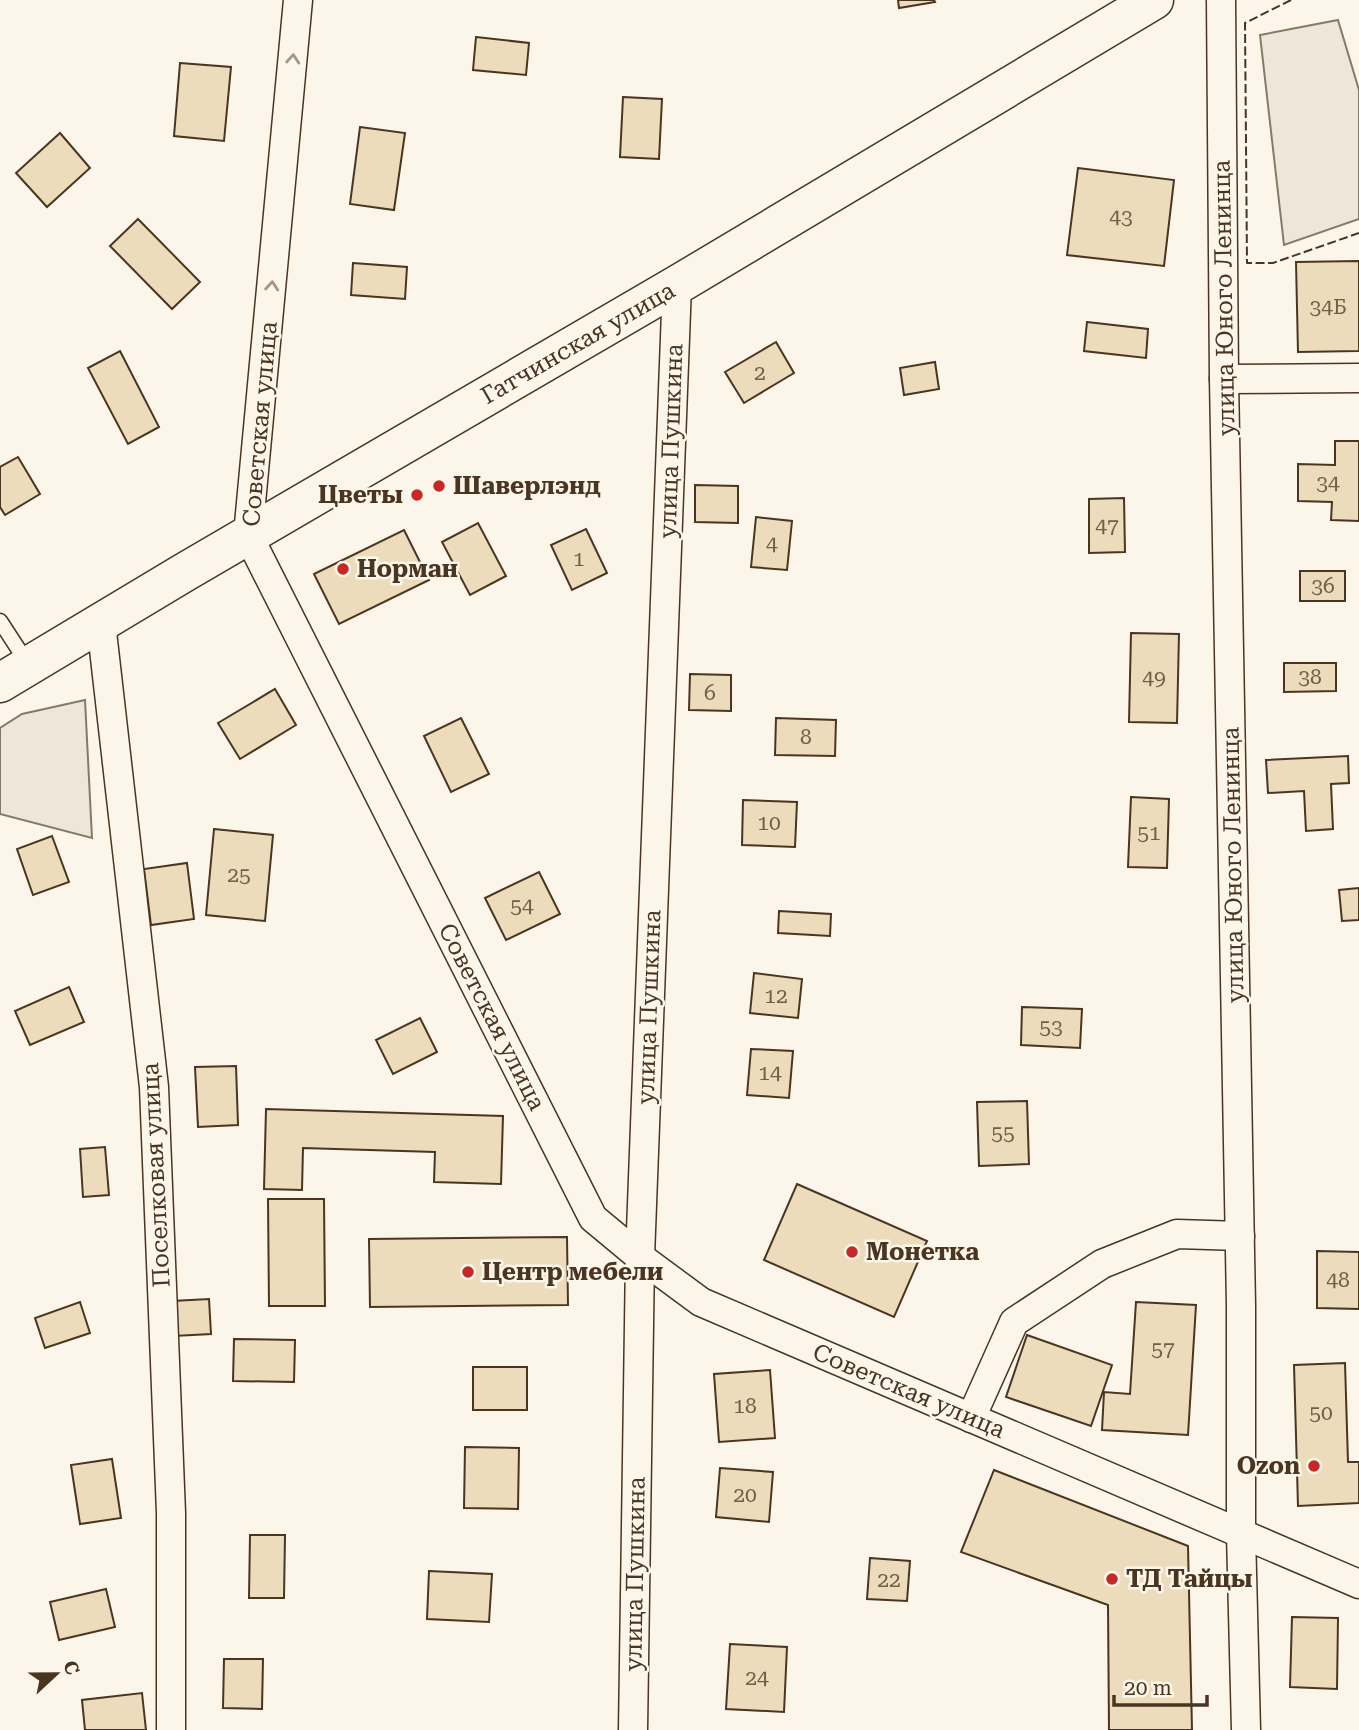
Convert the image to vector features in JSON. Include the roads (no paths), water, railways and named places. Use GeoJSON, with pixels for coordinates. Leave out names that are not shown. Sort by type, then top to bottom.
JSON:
{"type":"FeatureCollection","features":[{"type":"Feature","properties":{"kind":"main road","name":"Гатчинская улица"},"geometry":{"type":"LineString","coordinates":[[15,675],[1154,0]]}},
{"type":"Feature","properties":{"kind":"street","name":"Советская улица"},"geometry":{"type":"LineString","coordinates":[[298,0],[248,535],[593,1218],[701,1302],[1359,1584]]}},
{"type":"Feature","properties":{"kind":"street","name":"улица Юного Ленинца"},"geometry":{"type":"LineString","coordinates":[[1222,0],[1224,379],[1246,1730]]}},
{"type":"Feature","properties":{"kind":"street","name":"улица Пушкина"},"geometry":{"type":"LineString","coordinates":[[633,1730],[640,1257],[677,285]]}},
{"type":"Feature","properties":{"kind":"street"},"geometry":{"type":"LineString","coordinates":[[1224,379],[1359,378]]}},
{"type":"Feature","properties":{"kind":"street","name":"Поселковая улица"},"geometry":{"type":"LineString","coordinates":[[101,623],[154,1087],[171,1514],[171,1730]]}},
{"type":"Feature","properties":{"kind":"street"},"geometry":{"type":"LineString","coordinates":[[971,1418],[1014,1322],[1102,1264],[1177,1234],[1240,1236]]}},
{"type":"Feature","properties":{"kind":"lane"},"geometry":{"type":"LineString","coordinates":[[0,621],[15,675]]}},
{"type":"Feature","properties":{"kind":"place","name":"Шаверлэнд"},"geometry":{"type":"Point","coordinates":[439,486]}},
{"type":"Feature","properties":{"kind":"place","name":"Цветы"},"geometry":{"type":"Point","coordinates":[417,495]}},
{"type":"Feature","properties":{"kind":"place","name":"Норман"},"geometry":{"type":"Point","coordinates":[343,569]}},
{"type":"Feature","properties":{"kind":"place","name":"Монетка"},"geometry":{"type":"Point","coordinates":[852,1252]}},
{"type":"Feature","properties":{"kind":"place","name":"Центр мебели"},"geometry":{"type":"Point","coordinates":[468,1272]}},
{"type":"Feature","properties":{"kind":"place","name":"Ozon"},"geometry":{"type":"Point","coordinates":[1314,1466]}},
{"type":"Feature","properties":{"kind":"place","name":"ТД Тайцы"},"geometry":{"type":"Point","coordinates":[1112,1579]}}]}
